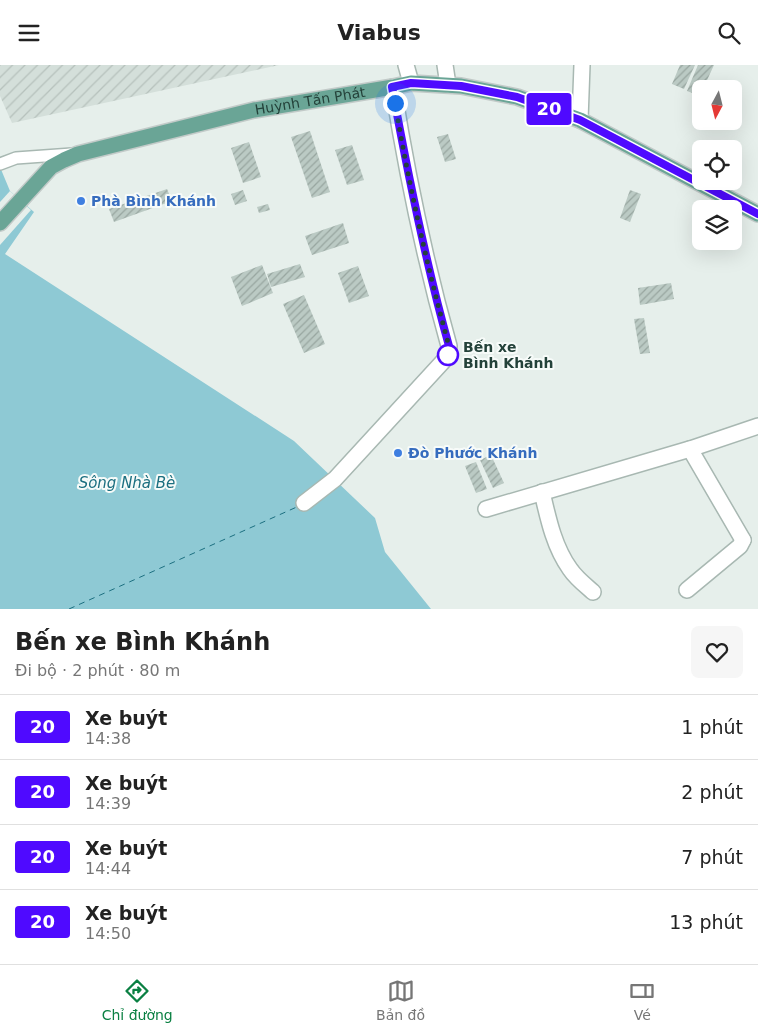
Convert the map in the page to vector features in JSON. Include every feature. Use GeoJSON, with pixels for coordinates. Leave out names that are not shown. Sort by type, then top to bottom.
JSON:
{"type":"FeatureCollection","features":[{"type":"Feature","properties":{"kind":"main road","name":"Huỳnh Tấn Phát"},"geometry":{"type":"LineString","coordinates":[[0,223],[51,167],[78,153],[254,111],[411,83],[461,86],[517,97],[580,120],[758,214]]}},
{"type":"Feature","properties":{"kind":"street"},"geometry":{"type":"LineString","coordinates":[[406,65],[411,83]]}},
{"type":"Feature","properties":{"kind":"street"},"geometry":{"type":"LineString","coordinates":[[445,65],[448,85]]}},
{"type":"Feature","properties":{"kind":"street"},"geometry":{"type":"LineString","coordinates":[[580,120],[582,65]]}},
{"type":"Feature","properties":{"kind":"street"},"geometry":{"type":"LineString","coordinates":[[304,503],[335,479],[448,356],[449,346],[427,263],[403,151],[392,87]]}},
{"type":"Feature","properties":{"kind":"street"},"geometry":{"type":"LineString","coordinates":[[486,509],[690,449],[758,426]]}},
{"type":"Feature","properties":{"kind":"street"},"geometry":{"type":"LineString","coordinates":[[687,591],[740,546],[751,540],[690,449]]}},
{"type":"Feature","properties":{"kind":"street"},"geometry":{"type":"LineString","coordinates":[[542,492],[548,519],[560,553],[571,570],[593,592]]}},
{"type":"Feature","properties":{"kind":"lane"},"geometry":{"type":"LineString","coordinates":[[0,164],[16,158],[78,153]]}},
{"type":"Feature","properties":{"kind":"shaded area"},"geometry":{"type":"Polygon","coordinates":[[[0,65],[279,65],[12,123],[0,96],[0,65]]]}},
{"type":"Feature","properties":{"kind":"water","name":"Sông Nhà Bè"},"geometry":{"type":"Polygon","coordinates":[[[0,167],[10,191],[34,212],[5,254],[294,441],[375,518],[385,552],[431,609],[0,609],[0,167]]]}},
{"type":"Feature","properties":{"kind":"pier"},"geometry":{"type":"Polygon","coordinates":[[[10,191],[31,210],[0,245],[0,202],[10,191]]]}},
{"type":"Feature","properties":{"kind":"building"},"geometry":{"type":"Polygon","coordinates":[[[680,65],[695,65],[684,89],[672,84],[680,65]]]}},
{"type":"Feature","properties":{"kind":"building"},"geometry":{"type":"Polygon","coordinates":[[[698,65],[714,65],[707,80],[692,80],[692,93],[687,91],[698,65]]]}},
{"type":"Feature","properties":{"kind":"building"},"geometry":{"type":"Polygon","coordinates":[[[310,131],[330,192],[312,198],[291,137],[310,131]]]}},
{"type":"Feature","properties":{"kind":"building"},"geometry":{"type":"Polygon","coordinates":[[[448,134],[456,159],[445,162],[437,137],[448,134]]]}},
{"type":"Feature","properties":{"kind":"building"},"geometry":{"type":"Polygon","coordinates":[[[249,142],[261,177],[243,183],[231,148],[249,142]]]}},
{"type":"Feature","properties":{"kind":"building"},"geometry":{"type":"Polygon","coordinates":[[[352,145],[364,180],[347,185],[335,150],[352,145]]]}},
{"type":"Feature","properties":{"kind":"building"},"geometry":{"type":"Polygon","coordinates":[[[167,189],[172,201],[114,222],[109,209],[167,189]]]}},
{"type":"Feature","properties":{"kind":"building"},"geometry":{"type":"Polygon","coordinates":[[[243,190],[247,201],[235,205],[231,194],[243,190]]]}},
{"type":"Feature","properties":{"kind":"building"},"geometry":{"type":"Polygon","coordinates":[[[630,190],[641,194],[630,222],[620,218],[630,190]]]}},
{"type":"Feature","properties":{"kind":"building"},"geometry":{"type":"Polygon","coordinates":[[[268,204],[270,210],[259,213],[257,207],[268,204]]]}},
{"type":"Feature","properties":{"kind":"building"},"geometry":{"type":"Polygon","coordinates":[[[343,223],[349,243],[312,255],[305,236],[343,223]]]}},
{"type":"Feature","properties":{"kind":"building"},"geometry":{"type":"Polygon","coordinates":[[[300,264],[305,277],[271,287],[267,274],[300,264]]]}},
{"type":"Feature","properties":{"kind":"building"},"geometry":{"type":"Polygon","coordinates":[[[262,265],[273,293],[242,306],[231,277],[262,265]]]}},
{"type":"Feature","properties":{"kind":"building"},"geometry":{"type":"Polygon","coordinates":[[[358,266],[369,296],[349,303],[338,273],[358,266]]]}},
{"type":"Feature","properties":{"kind":"building"},"geometry":{"type":"Polygon","coordinates":[[[671,283],[674,299],[640,305],[638,288],[671,283]]]}},
{"type":"Feature","properties":{"kind":"building"},"geometry":{"type":"Polygon","coordinates":[[[304,295],[325,344],[304,353],[283,304],[304,295]]]}},
{"type":"Feature","properties":{"kind":"building"},"geometry":{"type":"Polygon","coordinates":[[[644,318],[650,353],[640,354],[634,319],[644,318]]]}},
{"type":"Feature","properties":{"kind":"building"},"geometry":{"type":"Polygon","coordinates":[[[491,455],[504,483],[493,488],[480,460],[491,455]]]}},
{"type":"Feature","properties":{"kind":"building"},"geometry":{"type":"Polygon","coordinates":[[[476,462],[487,489],[476,493],[465,466],[476,462]]]}},
{"type":"Feature","properties":{"kind":"ferry route"},"geometry":{"type":"LineString","coordinates":[[69,609],[299,506]]}},
{"type":"Feature","properties":{"kind":"bus line","name":"20"},"geometry":{"type":"LineString","coordinates":[[448,356],[449,346],[427,263],[403,151],[392,87],[411,83],[461,86],[517,97],[580,120],[758,214]]}},
{"type":"Feature","properties":{"kind":"place","name":"Phà Bình Khánh"},"geometry":{"type":"Point","coordinates":[81,201]}},
{"type":"Feature","properties":{"kind":"place","name":"Bến xe Bình Khánh"},"geometry":{"type":"Point","coordinates":[448,355]}},
{"type":"Feature","properties":{"kind":"place","name":"Đò Phước Khánh"},"geometry":{"type":"Point","coordinates":[398,453]}},
{"type":"Feature","properties":{"kind":"route"},"geometry":{"type":"LineString","coordinates":[[395,103],[403,151],[427,263],[449,346],[448,355]]}}]}
